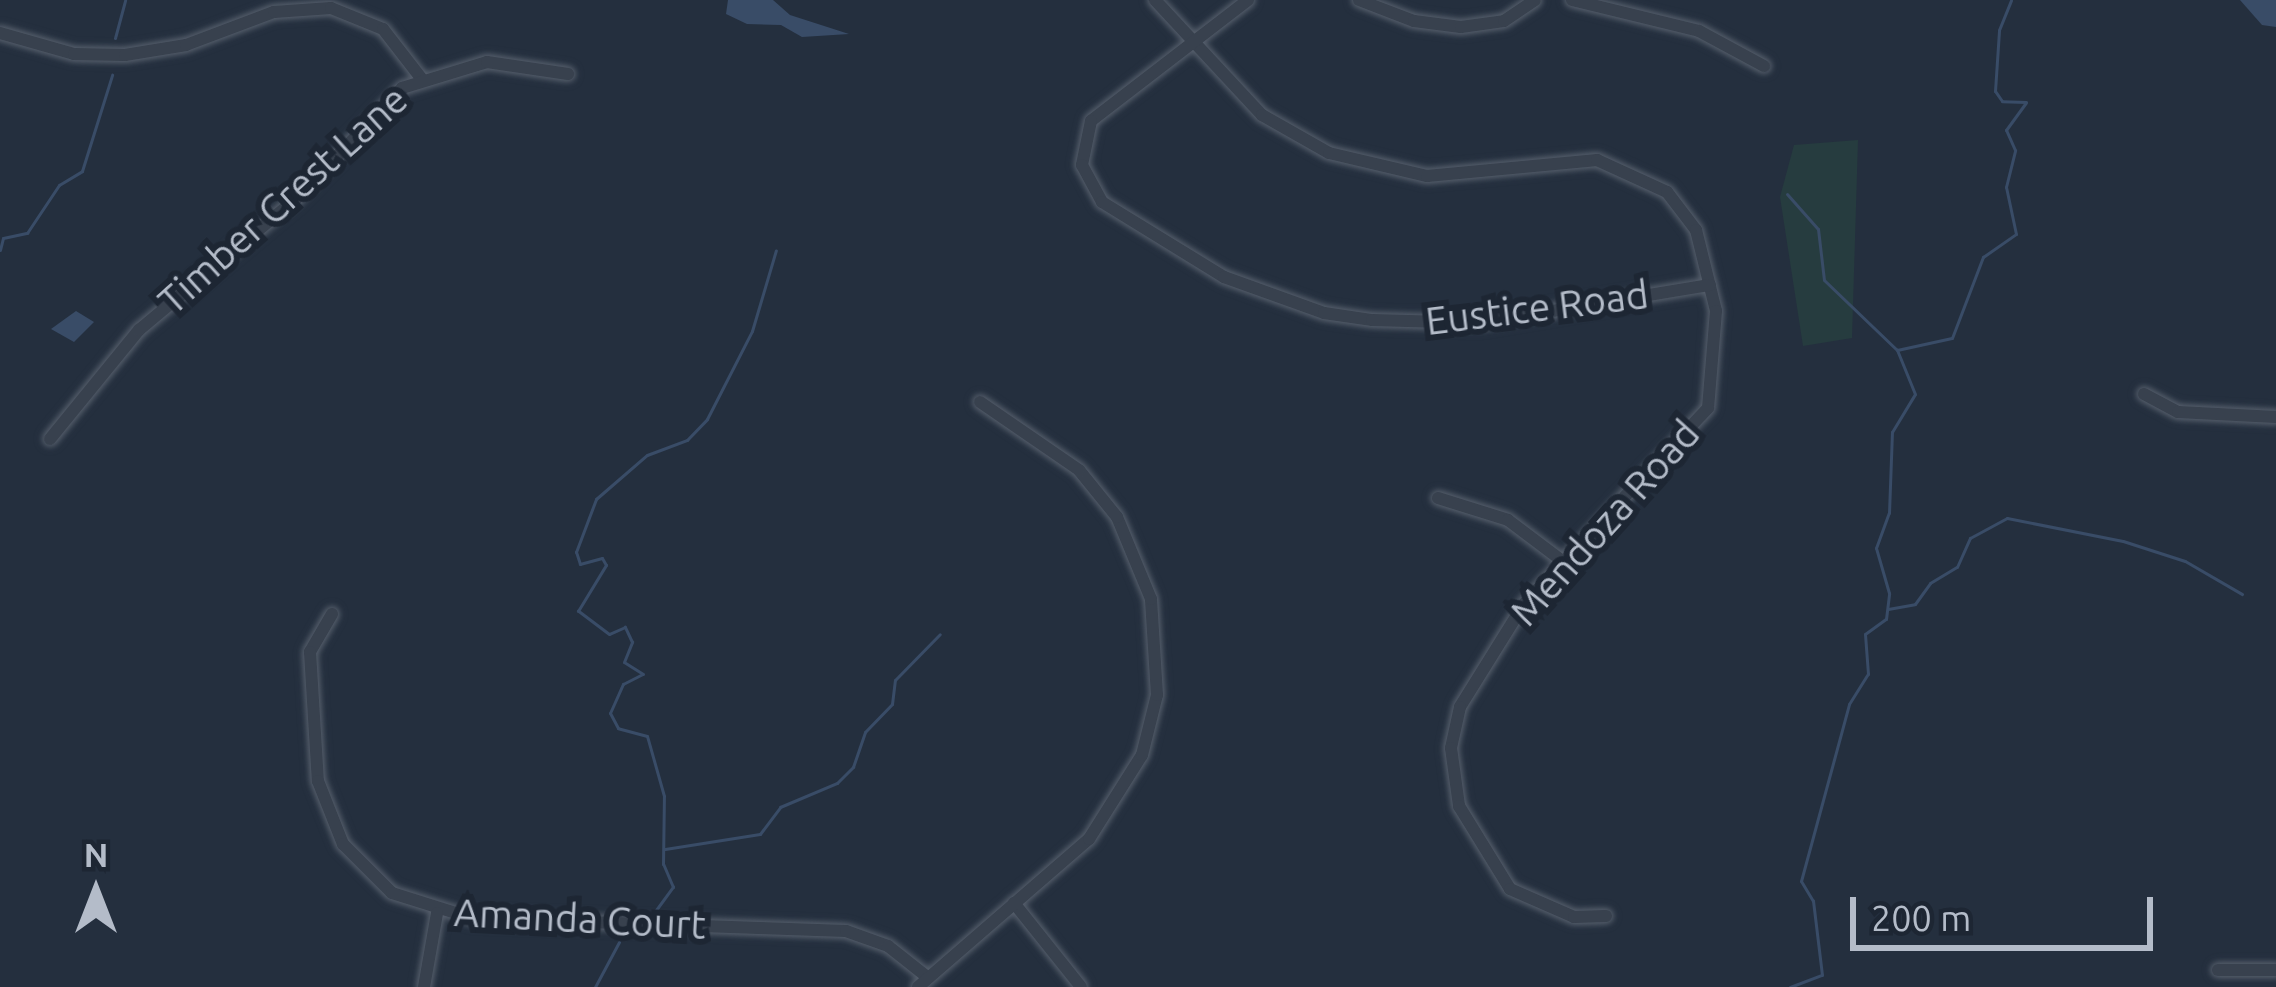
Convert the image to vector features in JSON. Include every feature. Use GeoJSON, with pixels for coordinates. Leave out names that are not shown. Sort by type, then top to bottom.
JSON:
{"type":"FeatureCollection","features":[{"type":"Feature","properties":{"kind":"street","name":"Mendoza Road"},"geometry":{"type":"LineString","coordinates":[[1155,0],[1262,115],[1357,164],[1457,176],[1597,160],[1640,174],[1684,209],[1710,285],[1717,340],[1708,408],[1561,560],[1460,707],[1451,767],[1468,825],[1510,890],[1574,917],[1606,916]]}},
{"type":"Feature","properties":{"kind":"street"},"geometry":{"type":"LineString","coordinates":[[1193,41],[1248,0]]}},
{"type":"Feature","properties":{"kind":"street"},"geometry":{"type":"LineString","coordinates":[[1359,0],[1414,21],[1461,27],[1504,20],[1535,0]]}},
{"type":"Feature","properties":{"kind":"street"},"geometry":{"type":"LineString","coordinates":[[1572,0],[1699,31],[1764,66]]}},
{"type":"Feature","properties":{"kind":"street"},"geometry":{"type":"LineString","coordinates":[[0,33],[74,53],[125,55],[313,3],[383,28],[421,78]]}},
{"type":"Feature","properties":{"kind":"street","name":"Eustice Road"},"geometry":{"type":"LineString","coordinates":[[1193,41],[1105,108],[1081,143],[1090,187],[1102,202],[1164,241],[1267,296],[1408,324],[1480,322],[1710,285]]}},
{"type":"Feature","properties":{"kind":"street","name":"Timber Crest Lane"},"geometry":{"type":"LineString","coordinates":[[50,439],[139,330],[297,198],[369,116],[421,78],[487,62],[568,74]]}},
{"type":"Feature","properties":{"kind":"street"},"geometry":{"type":"LineString","coordinates":[[2144,394],[2178,412],[2276,417]]}},
{"type":"Feature","properties":{"kind":"street"},"geometry":{"type":"LineString","coordinates":[[922,982],[1089,839],[1127,785],[1151,725],[1159,658],[1151,598],[1117,517],[1079,470],[980,402]]}},
{"type":"Feature","properties":{"kind":"street"},"geometry":{"type":"LineString","coordinates":[[1438,498],[1508,520],[1561,560]]}},
{"type":"Feature","properties":{"kind":"street","name":"Amanda Court"},"geometry":{"type":"LineString","coordinates":[[332,614],[310,666],[325,803],[343,844],[373,880],[437,913],[846,932],[888,946],[922,982]]}},
{"type":"Feature","properties":{"kind":"street"},"geometry":{"type":"LineString","coordinates":[[1014,903],[1081,987]]}},
{"type":"Feature","properties":{"kind":"street"},"geometry":{"type":"LineString","coordinates":[[424,987],[437,913]]}},
{"type":"Feature","properties":{"kind":"street"},"geometry":{"type":"LineString","coordinates":[[2218,970],[2276,970]]}},
{"type":"Feature","properties":{"kind":"green space"},"geometry":{"type":"Polygon","coordinates":[[[1858,140],[1852,338],[1803,346],[1780,197],[1794,145],[1858,140]]]}},
{"type":"Feature","properties":{"kind":"water"},"geometry":{"type":"Polygon","coordinates":[[[728,0],[773,0],[790,15],[849,34],[802,37],[781,25],[747,24],[726,14],[728,0]]]}},
{"type":"Feature","properties":{"kind":"water"},"geometry":{"type":"Polygon","coordinates":[[[2240,0],[2276,0],[2276,27],[2262,25],[2240,0]]]}},
{"type":"Feature","properties":{"kind":"water"},"geometry":{"type":"Polygon","coordinates":[[[76,311],[94,322],[74,342],[51,329],[76,311]]]}},
{"type":"Feature","properties":{"kind":"waterway"},"geometry":{"type":"LineString","coordinates":[[115,38],[125,0]]}},
{"type":"Feature","properties":{"kind":"waterway"},"geometry":{"type":"LineString","coordinates":[[1790,987],[1822,975],[1813,901],[1801,881],[1849,704],[1868,674],[1865,634],[1886,619],[1889,593],[1876,548],[1889,513],[1892,432],[1915,394],[1897,350],[1952,338],[1983,257],[2016,234],[2006,187],[2015,150],[2006,130],[2026,102],[2002,101],[1995,91],[1999,30],[2011,0]]}},
{"type":"Feature","properties":{"kind":"waterway"},"geometry":{"type":"LineString","coordinates":[[0,250],[3,238],[27,233],[59,185],[82,171],[112,75]]}},
{"type":"Feature","properties":{"kind":"waterway"},"geometry":{"type":"LineString","coordinates":[[1787,194],[1818,229],[1824,280],[1896,349]]}},
{"type":"Feature","properties":{"kind":"waterway"},"geometry":{"type":"LineString","coordinates":[[656,910],[673,887],[663,864],[664,796],[647,736],[618,728],[610,713],[623,684],[643,674],[624,662],[632,642],[625,627],[609,634],[578,611],[606,565],[602,558],[580,564],[576,552],[596,499],[647,455],[687,440],[707,419],[752,331],[776,250]]}},
{"type":"Feature","properties":{"kind":"waterway"},"geometry":{"type":"LineString","coordinates":[[1888,609],[1915,604],[1930,583],[1957,567],[1970,538],[2007,518],[2123,541],[2185,561],[2242,594]]}},
{"type":"Feature","properties":{"kind":"waterway"},"geometry":{"type":"LineString","coordinates":[[665,849],[760,834],[780,807],[837,783],[853,767],[865,732],[892,704],[895,680],[940,634]]}},
{"type":"Feature","properties":{"kind":"waterway"},"geometry":{"type":"LineString","coordinates":[[595,987],[619,942]]}}]}
